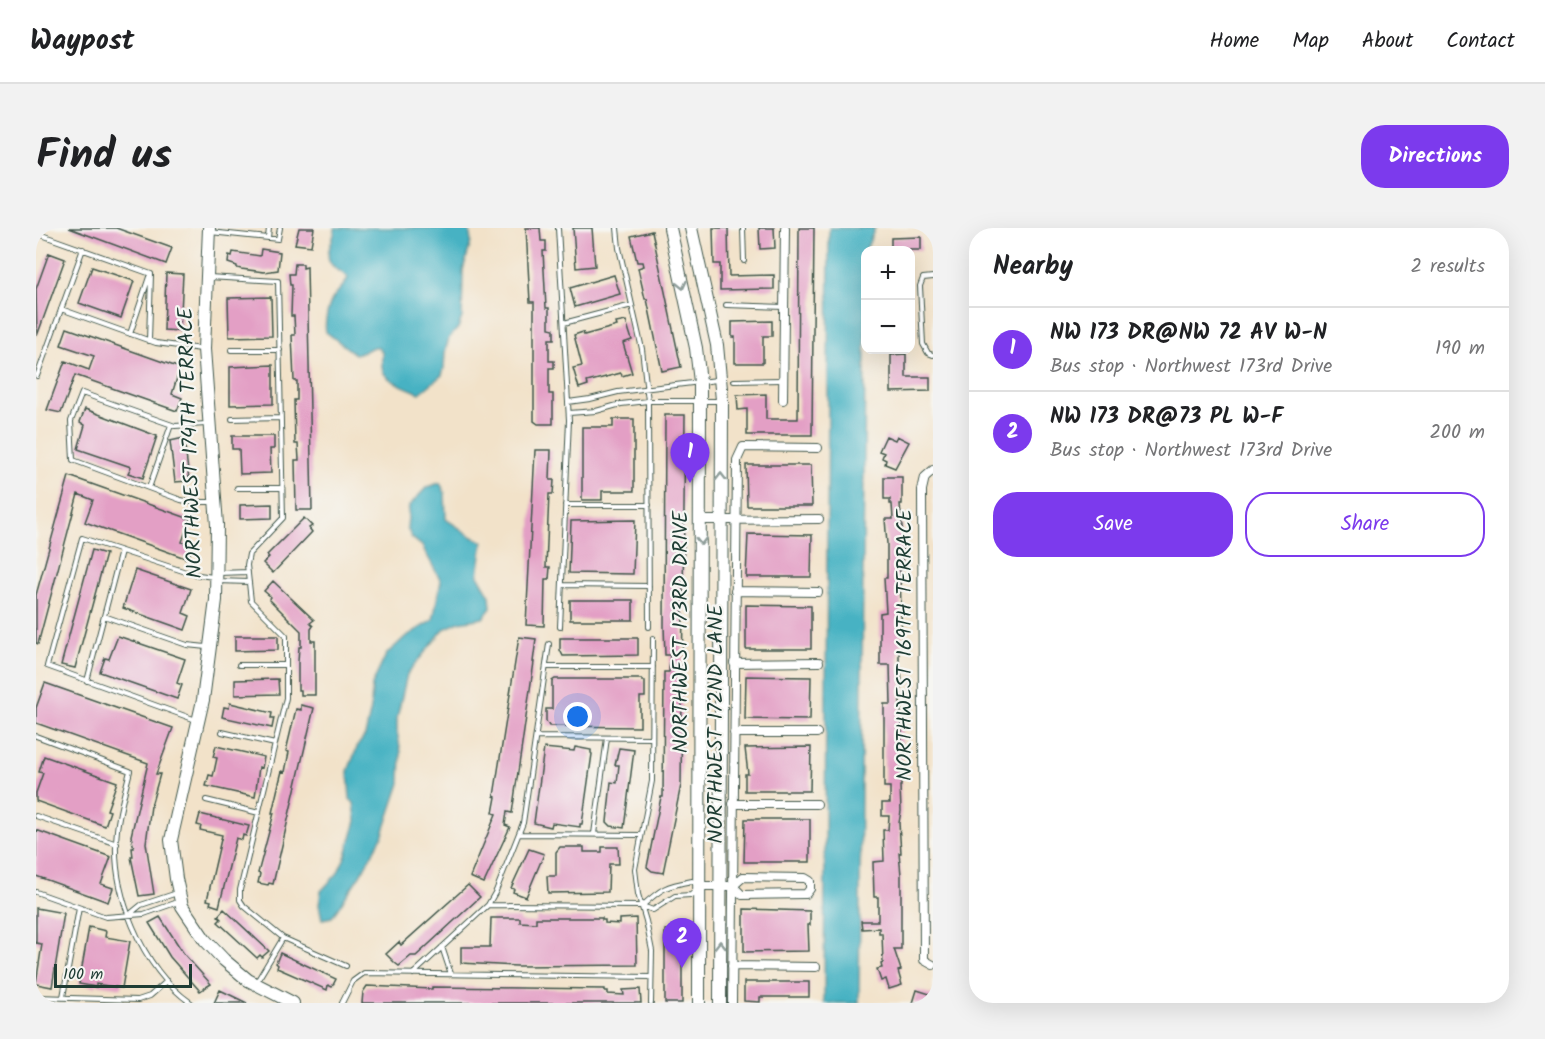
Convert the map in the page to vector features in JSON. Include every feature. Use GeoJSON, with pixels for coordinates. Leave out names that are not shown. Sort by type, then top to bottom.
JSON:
{"type":"FeatureCollection","features":[{"type":"Feature","properties":{"kind":"street","name":"NORTHWEST 173RD DRIVE"},"geometry":{"type":"LineString","coordinates":[[670,228],[696,348],[701,401],[699,1003]]}},
{"type":"Feature","properties":{"kind":"street","name":"NORTHWEST 173RD DRIVE"},"geometry":{"type":"LineString","coordinates":[[691,228],[727,380],[722,400],[720,1003]]}},
{"type":"Feature","properties":{"kind":"street"},"geometry":{"type":"LineString","coordinates":[[783,400],[785,228]]}},
{"type":"Feature","properties":{"kind":"street","name":"NORTHWEST 174TH TERRACE"},"geometry":{"type":"LineString","coordinates":[[209,230],[204,349],[217,525],[216,600],[203,700],[171,840],[180,897],[205,940],[248,980],[293,1003]]}},
{"type":"Feature","properties":{"kind":"street","name":"NORTHWEST 172ND LANE"},"geometry":{"type":"LineString","coordinates":[[732,1003],[737,460],[743,447],[818,448]]}},
{"type":"Feature","properties":{"kind":"street","name":"NORTHWEST 169TH TERRACE"},"geometry":{"type":"LineString","coordinates":[[933,470],[926,477],[922,490],[924,960],[933,965]]}},
{"type":"Feature","properties":{"kind":"street"},"geometry":{"type":"LineString","coordinates":[[701,520],[819,519]]}},
{"type":"Feature","properties":{"kind":"street"},"geometry":{"type":"LineString","coordinates":[[735,591],[818,592]]}},
{"type":"Feature","properties":{"kind":"street"},"geometry":{"type":"LineString","coordinates":[[734,663],[819,662]]}},
{"type":"Feature","properties":{"kind":"street"},"geometry":{"type":"LineString","coordinates":[[734,733],[817,733]]}},
{"type":"Feature","properties":{"kind":"street"},"geometry":{"type":"LineString","coordinates":[[733,804],[817,804]]}},
{"type":"Feature","properties":{"kind":"street"},"geometry":{"type":"LineString","coordinates":[[699,886],[733,886],[743,877],[805,878],[810,881],[810,889],[806,894],[742,895],[733,886]]}},
{"type":"Feature","properties":{"kind":"street"},"geometry":{"type":"LineString","coordinates":[[732,966],[816,967]]}},
{"type":"Feature","properties":{"kind":"lane"},"geometry":{"type":"LineString","coordinates":[[268,238],[269,228]]}},
{"type":"Feature","properties":{"kind":"lane"},"geometry":{"type":"LineString","coordinates":[[209,230],[278,239],[280,228]]}},
{"type":"Feature","properties":{"kind":"lane"},"geometry":{"type":"LineString","coordinates":[[558,228],[568,402],[560,627]]}},
{"type":"Feature","properties":{"kind":"lane"},"geometry":{"type":"LineString","coordinates":[[617,228],[619,249],[642,349],[647,388],[649,627]]}},
{"type":"Feature","properties":{"kind":"lane"},"geometry":{"type":"LineString","coordinates":[[743,228],[744,261]]}},
{"type":"Feature","properties":{"kind":"lane"},"geometry":{"type":"LineString","coordinates":[[36,232],[151,274]]}},
{"type":"Feature","properties":{"kind":"lane"},"geometry":{"type":"LineString","coordinates":[[36,375],[38,376],[83,249]]}},
{"type":"Feature","properties":{"kind":"lane"},"geometry":{"type":"LineString","coordinates":[[130,334],[151,274]]}},
{"type":"Feature","properties":{"kind":"lane"},"geometry":{"type":"LineString","coordinates":[[149,341],[151,274]]}},
{"type":"Feature","properties":{"kind":"lane"},"geometry":{"type":"LineString","coordinates":[[207,277],[278,281],[283,518],[249,554],[248,572],[251,601],[286,636],[286,698],[240,890],[240,900],[244,906],[283,938],[346,966]]}},
{"type":"Feature","properties":{"kind":"lane"},"geometry":{"type":"LineString","coordinates":[[933,277],[923,278],[920,286],[922,344],[933,355]]}},
{"type":"Feature","properties":{"kind":"lane"},"geometry":{"type":"LineString","coordinates":[[564,323],[632,305]]}},
{"type":"Feature","properties":{"kind":"lane"},"geometry":{"type":"LineString","coordinates":[[726,305],[784,307]]}},
{"type":"Feature","properties":{"kind":"lane"},"geometry":{"type":"LineString","coordinates":[[62,309],[149,341],[181,348],[204,349]]}},
{"type":"Feature","properties":{"kind":"lane"},"geometry":{"type":"LineString","coordinates":[[231,350],[280,350]]}},
{"type":"Feature","properties":{"kind":"lane"},"geometry":{"type":"LineString","coordinates":[[568,402],[618,392],[700,381],[784,380]]}},
{"type":"Feature","properties":{"kind":"lane"},"geometry":{"type":"LineString","coordinates":[[210,423],[171,425],[82,393],[71,421],[73,460],[191,502],[215,501]]}},
{"type":"Feature","properties":{"kind":"lane"},"geometry":{"type":"LineString","coordinates":[[568,413],[596,411],[621,404],[648,401],[722,400]]}},
{"type":"Feature","properties":{"kind":"lane"},"geometry":{"type":"LineString","coordinates":[[232,419],[281,418]]}},
{"type":"Feature","properties":{"kind":"lane"},"geometry":{"type":"LineString","coordinates":[[149,488],[171,425]]}},
{"type":"Feature","properties":{"kind":"lane"},"geometry":{"type":"LineString","coordinates":[[237,488],[282,488]]}},
{"type":"Feature","properties":{"kind":"lane"},"geometry":{"type":"LineString","coordinates":[[565,505],[649,505]]}},
{"type":"Feature","properties":{"kind":"lane"},"geometry":{"type":"LineString","coordinates":[[198,721],[47,666],[82,538],[192,574],[249,582]]}},
{"type":"Feature","properties":{"kind":"lane"},"geometry":{"type":"LineString","coordinates":[[87,681],[121,551]]}},
{"type":"Feature","properties":{"kind":"lane"},"geometry":{"type":"LineString","coordinates":[[216,577],[248,572]]}},
{"type":"Feature","properties":{"kind":"lane"},"geometry":{"type":"LineString","coordinates":[[562,585],[649,586]]}},
{"type":"Feature","properties":{"kind":"lane"},"geometry":{"type":"LineString","coordinates":[[104,616],[187,645],[210,648]]}},
{"type":"Feature","properties":{"kind":"lane"},"geometry":{"type":"LineString","coordinates":[[651,1003],[652,951],[635,869],[652,781],[653,638]]}},
{"type":"Feature","properties":{"kind":"lane"},"geometry":{"type":"LineString","coordinates":[[413,974],[488,905],[496,891],[523,823],[549,644]]}},
{"type":"Feature","properties":{"kind":"lane"},"geometry":{"type":"LineString","coordinates":[[239,665],[286,665]]}},
{"type":"Feature","properties":{"kind":"lane"},"geometry":{"type":"LineString","coordinates":[[546,667],[653,667]]}},
{"type":"Feature","properties":{"kind":"lane"},"geometry":{"type":"LineString","coordinates":[[222,732],[275,744]]}},
{"type":"Feature","properties":{"kind":"lane"},"geometry":{"type":"LineString","coordinates":[[36,736],[130,771],[117,831],[119,879],[129,914],[144,950],[167,981],[190,1003]]}},
{"type":"Feature","properties":{"kind":"lane"},"geometry":{"type":"LineString","coordinates":[[536,737],[652,738]]}},
{"type":"Feature","properties":{"kind":"lane"},"geometry":{"type":"LineString","coordinates":[[594,834],[607,738]]}},
{"type":"Feature","properties":{"kind":"lane"},"geometry":{"type":"LineString","coordinates":[[206,800],[259,813]]}},
{"type":"Feature","properties":{"kind":"lane"},"geometry":{"type":"LineString","coordinates":[[36,816],[117,844]]}},
{"type":"Feature","properties":{"kind":"lane"},"geometry":{"type":"LineString","coordinates":[[519,834],[641,835]]}},
{"type":"Feature","properties":{"kind":"lane"},"geometry":{"type":"LineString","coordinates":[[488,905],[642,906],[653,910],[675,896],[691,895],[699,886],[692,881],[667,886],[655,893],[642,906]]}},
{"type":"Feature","properties":{"kind":"lane"},"geometry":{"type":"LineString","coordinates":[[36,892],[106,917],[144,914],[180,897]]}},
{"type":"Feature","properties":{"kind":"lane"},"geometry":{"type":"LineString","coordinates":[[129,914],[141,905],[180,897]]}},
{"type":"Feature","properties":{"kind":"lane"},"geometry":{"type":"LineString","coordinates":[[63,997],[79,908]]}},
{"type":"Feature","properties":{"kind":"lane"},"geometry":{"type":"LineString","coordinates":[[256,984],[283,938]]}},
{"type":"Feature","properties":{"kind":"lane"},"geometry":{"type":"LineString","coordinates":[[442,947],[451,974]]}},
{"type":"Feature","properties":{"kind":"lane"},"geometry":{"type":"LineString","coordinates":[[342,1003],[353,981],[364,973],[651,976]]}},
{"type":"Feature","properties":{"kind":"lane"},"geometry":{"type":"LineString","coordinates":[[36,996],[138,1000],[150,996],[167,981]]}},
{"type":"Feature","properties":{"kind":"water"},"geometry":{"type":"Polygon","coordinates":[[[335,228],[469,228],[471,242],[463,270],[462,317],[458,328],[449,338],[442,375],[420,393],[385,375],[382,367],[382,352],[377,347],[355,354],[326,332],[326,319],[330,305],[348,277],[334,267],[329,260],[335,228]]]}},
{"type":"Feature","properties":{"kind":"water"},"geometry":{"type":"Polygon","coordinates":[[[829,228],[875,228],[868,246],[861,246],[861,354],[865,354],[859,1003],[824,1003],[829,228]]]}},
{"type":"Feature","properties":{"kind":"water"},"geometry":{"type":"Polygon","coordinates":[[[440,483],[445,493],[446,519],[483,542],[478,575],[490,596],[491,608],[483,618],[459,622],[444,629],[407,674],[397,718],[401,752],[400,783],[382,837],[332,917],[322,919],[319,905],[321,891],[337,874],[346,855],[356,821],[354,803],[350,799],[348,771],[358,745],[365,736],[371,709],[372,685],[386,655],[405,637],[433,620],[441,581],[422,546],[412,538],[407,528],[409,506],[427,487],[440,483]]]}},
{"type":"Feature","properties":{"kind":"building"},"geometry":{"type":"Polygon","coordinates":[[[69,228],[116,228],[172,248],[166,264],[69,228]]]}},
{"type":"Feature","properties":{"kind":"building"},"geometry":{"type":"Polygon","coordinates":[[[299,228],[314,228],[311,246],[295,244],[299,228]]]}},
{"type":"Feature","properties":{"kind":"building"},"geometry":{"type":"Polygon","coordinates":[[[526,228],[540,228],[541,241],[546,241],[546,251],[543,251],[546,308],[549,308],[549,328],[554,329],[554,339],[549,339],[549,361],[554,361],[554,368],[549,368],[549,394],[553,394],[553,424],[538,424],[534,421],[534,302],[530,302],[526,228]]]}},
{"type":"Feature","properties":{"kind":"building"},"geometry":{"type":"Polygon","coordinates":[[[573,228],[592,228],[595,266],[576,268],[573,228]]]}},
{"type":"Feature","properties":{"kind":"building"},"geometry":{"type":"Polygon","coordinates":[[[713,228],[728,228],[729,276],[774,275],[774,289],[720,290],[720,264],[714,264],[713,228]]]}},
{"type":"Feature","properties":{"kind":"building"},"geometry":{"type":"Polygon","coordinates":[[[759,228],[774,228],[775,248],[760,249],[759,228]]]}},
{"type":"Feature","properties":{"kind":"building"},"geometry":{"type":"Polygon","coordinates":[[[799,228],[814,228],[812,435],[747,435],[747,409],[738,410],[737,395],[766,394],[766,419],[798,419],[799,228]]]}},
{"type":"Feature","properties":{"kind":"building"},"geometry":{"type":"Polygon","coordinates":[[[652,231],[681,367],[662,371],[638,268],[644,266],[643,262],[637,262],[631,236],[652,231]]]}},
{"type":"Feature","properties":{"kind":"building"},"geometry":{"type":"Polygon","coordinates":[[[921,237],[921,250],[915,250],[915,246],[891,246],[891,238],[921,237]]]}},
{"type":"Feature","properties":{"kind":"building"},"geometry":{"type":"Polygon","coordinates":[[[261,249],[280,252],[278,270],[264,272],[241,269],[228,263],[229,255],[232,256],[233,252],[260,256],[261,249]]]}},
{"type":"Feature","properties":{"kind":"building"},"geometry":{"type":"Polygon","coordinates":[[[49,253],[65,259],[37,336],[36,289],[49,253]]]}},
{"type":"Feature","properties":{"kind":"building"},"geometry":{"type":"Polygon","coordinates":[[[295,264],[303,264],[303,268],[307,267],[312,510],[296,510],[295,460],[299,460],[298,444],[295,444],[294,400],[297,400],[297,381],[294,381],[292,335],[295,335],[294,316],[291,316],[292,285],[290,285],[289,274],[294,274],[295,264]]]}},
{"type":"Feature","properties":{"kind":"building"},"geometry":{"type":"Polygon","coordinates":[[[92,267],[134,281],[121,318],[79,303],[92,267]]]}},
{"type":"Feature","properties":{"kind":"building"},"geometry":{"type":"Polygon","coordinates":[[[166,273],[183,274],[180,331],[164,330],[166,273]]]}},
{"type":"Feature","properties":{"kind":"building"},"geometry":{"type":"Polygon","coordinates":[[[614,275],[620,294],[575,307],[570,288],[614,275]]]}},
{"type":"Feature","properties":{"kind":"building"},"geometry":{"type":"Polygon","coordinates":[[[271,297],[272,336],[229,337],[228,298],[271,297]]]}},
{"type":"Feature","properties":{"kind":"building"},"geometry":{"type":"Polygon","coordinates":[[[626,321],[632,340],[623,343],[632,373],[622,376],[621,373],[587,382],[588,385],[579,388],[573,368],[582,366],[574,335],[583,332],[584,335],[617,326],[616,323],[626,321]]]}},
{"type":"Feature","properties":{"kind":"building"},"geometry":{"type":"Polygon","coordinates":[[[772,321],[772,336],[763,336],[763,363],[735,363],[735,337],[732,337],[732,322],[772,321]]]}},
{"type":"Feature","properties":{"kind":"building"},"geometry":{"type":"Polygon","coordinates":[[[67,328],[180,368],[172,394],[182,398],[177,411],[75,375],[61,413],[47,410],[65,361],[89,370],[94,356],[61,345],[67,328]]]}},
{"type":"Feature","properties":{"kind":"building"},"geometry":{"type":"Polygon","coordinates":[[[906,354],[906,377],[930,377],[930,391],[891,392],[891,355],[906,354]]]}},
{"type":"Feature","properties":{"kind":"building"},"geometry":{"type":"Polygon","coordinates":[[[273,365],[273,404],[230,405],[230,367],[273,365]]]}},
{"type":"Feature","properties":{"kind":"building"},"geometry":{"type":"Polygon","coordinates":[[[85,409],[157,436],[143,478],[128,473],[131,467],[78,449],[85,425],[80,422],[85,409]]]}},
{"type":"Feature","properties":{"kind":"building"},"geometry":{"type":"Polygon","coordinates":[[[665,415],[685,415],[681,785],[663,873],[652,871],[647,867],[661,797],[663,797],[664,672],[669,672],[670,655],[665,655],[664,626],[665,415]]]}},
{"type":"Feature","properties":{"kind":"building"},"geometry":{"type":"Polygon","coordinates":[[[613,419],[634,419],[634,491],[602,491],[602,500],[582,500],[582,427],[613,427],[613,419]]]}},
{"type":"Feature","properties":{"kind":"building"},"geometry":{"type":"Polygon","coordinates":[[[232,436],[274,436],[274,449],[270,449],[271,473],[240,474],[239,449],[232,449],[232,436]]]}},
{"type":"Feature","properties":{"kind":"building"},"geometry":{"type":"Polygon","coordinates":[[[886,436],[895,440],[897,436],[909,442],[895,468],[885,464],[886,460],[882,458],[884,453],[879,451],[886,436]]]}},
{"type":"Feature","properties":{"kind":"building"},"geometry":{"type":"Polygon","coordinates":[[[184,438],[189,479],[175,482],[170,441],[184,438]]]}},
{"type":"Feature","properties":{"kind":"building"},"geometry":{"type":"Polygon","coordinates":[[[535,450],[551,450],[550,480],[554,480],[553,494],[549,494],[546,567],[550,567],[549,579],[545,579],[544,626],[526,625],[535,450]]]}},
{"type":"Feature","properties":{"kind":"building"},"geometry":{"type":"Polygon","coordinates":[[[746,465],[811,465],[812,506],[747,506],[746,465]]]}},
{"type":"Feature","properties":{"kind":"building"},"geometry":{"type":"Polygon","coordinates":[[[69,476],[190,519],[182,542],[193,546],[188,559],[85,522],[93,500],[78,494],[38,644],[36,643],[36,595],[69,476]]]}},
{"type":"Feature","properties":{"kind":"building"},"geometry":{"type":"Polygon","coordinates":[[[884,477],[902,477],[902,504],[900,504],[903,537],[902,569],[900,569],[902,650],[899,650],[899,671],[901,671],[902,684],[899,690],[902,726],[899,823],[901,949],[894,949],[901,970],[898,971],[902,985],[889,989],[886,979],[881,981],[877,969],[882,968],[883,963],[882,933],[879,933],[879,928],[862,929],[861,921],[878,921],[878,897],[874,897],[873,862],[884,861],[883,830],[888,830],[889,816],[882,816],[882,803],[890,803],[890,787],[884,787],[884,704],[891,704],[890,665],[880,665],[880,613],[886,612],[885,519],[893,519],[890,499],[884,499],[884,477]]]}},
{"type":"Feature","properties":{"kind":"building"},"geometry":{"type":"Polygon","coordinates":[[[272,504],[272,518],[240,519],[240,505],[272,504]]]}},
{"type":"Feature","properties":{"kind":"building"},"geometry":{"type":"Polygon","coordinates":[[[304,518],[312,526],[309,528],[312,532],[273,573],[263,563],[269,557],[267,555],[304,518]]]}},
{"type":"Feature","properties":{"kind":"building"},"geometry":{"type":"Polygon","coordinates":[[[635,520],[633,574],[569,573],[571,521],[635,520]]]}},
{"type":"Feature","properties":{"kind":"building"},"geometry":{"type":"Polygon","coordinates":[[[748,534],[812,535],[811,577],[746,577],[748,534]]]}},
{"type":"Feature","properties":{"kind":"building"},"geometry":{"type":"Polygon","coordinates":[[[92,550],[106,554],[75,668],[61,665],[92,550]]]}},
{"type":"Feature","properties":{"kind":"building"},"geometry":{"type":"Polygon","coordinates":[[[135,570],[191,589],[183,613],[190,616],[185,630],[123,608],[135,570]]]}},
{"type":"Feature","properties":{"kind":"building"},"geometry":{"type":"Polygon","coordinates":[[[273,581],[314,620],[310,623],[313,626],[311,641],[315,641],[315,695],[301,695],[301,690],[298,690],[301,631],[264,591],[273,581]]]}},
{"type":"Feature","properties":{"kind":"building"},"geometry":{"type":"Polygon","coordinates":[[[570,600],[633,600],[633,620],[570,620],[570,600]]]}},
{"type":"Feature","properties":{"kind":"building"},"geometry":{"type":"Polygon","coordinates":[[[746,605],[811,606],[811,649],[746,649],[746,605]]]}},
{"type":"Feature","properties":{"kind":"building"},"geometry":{"type":"Polygon","coordinates":[[[118,636],[185,659],[177,683],[182,685],[177,699],[100,672],[105,658],[109,659],[118,636]]]}},
{"type":"Feature","properties":{"kind":"building"},"geometry":{"type":"Polygon","coordinates":[[[235,636],[278,636],[278,650],[235,651],[235,636]]]}},
{"type":"Feature","properties":{"kind":"building"},"geometry":{"type":"Polygon","coordinates":[[[519,637],[536,639],[534,662],[512,813],[507,812],[505,825],[510,827],[484,883],[470,877],[496,814],[493,813],[496,797],[494,796],[519,637]]]}},
{"type":"Feature","properties":{"kind":"building"},"geometry":{"type":"Polygon","coordinates":[[[560,638],[638,638],[638,655],[563,656],[560,650],[560,638]]]}},
{"type":"Feature","properties":{"kind":"building"},"geometry":{"type":"Polygon","coordinates":[[[746,676],[811,677],[810,720],[745,719],[746,676]]]}},
{"type":"Feature","properties":{"kind":"building"},"geometry":{"type":"Polygon","coordinates":[[[278,679],[279,694],[235,695],[235,680],[278,679]]]}},
{"type":"Feature","properties":{"kind":"building"},"geometry":{"type":"Polygon","coordinates":[[[555,679],[642,679],[645,681],[645,697],[640,697],[640,727],[549,726],[546,721],[546,709],[552,709],[552,681],[555,679]]]}},
{"type":"Feature","properties":{"kind":"building"},"geometry":{"type":"Polygon","coordinates":[[[45,683],[173,728],[156,774],[160,774],[151,806],[146,843],[154,894],[139,896],[131,857],[133,857],[132,848],[134,848],[131,836],[148,763],[36,723],[36,708],[45,683]]]}},
{"type":"Feature","properties":{"kind":"building"},"geometry":{"type":"Polygon","coordinates":[[[230,703],[272,713],[271,718],[274,718],[272,728],[222,717],[224,707],[229,708],[230,703]]]}},
{"type":"Feature","properties":{"kind":"building"},"geometry":{"type":"Polygon","coordinates":[[[301,705],[314,708],[273,884],[258,883],[260,874],[258,873],[274,813],[272,813],[279,783],[282,771],[285,772],[289,752],[286,751],[296,709],[301,710],[301,705]]]}},
{"type":"Feature","properties":{"kind":"building"},"geometry":{"type":"Polygon","coordinates":[[[216,746],[264,757],[262,768],[259,767],[255,797],[206,786],[209,775],[213,776],[214,772],[217,758],[213,757],[216,746]]]}},
{"type":"Feature","properties":{"kind":"building"},"geometry":{"type":"Polygon","coordinates":[[[575,747],[591,750],[592,754],[582,824],[580,827],[552,823],[551,827],[534,823],[544,748],[574,751],[575,747]]]}},
{"type":"Feature","properties":{"kind":"building"},"geometry":{"type":"Polygon","coordinates":[[[811,747],[810,791],[745,791],[745,774],[748,774],[745,748],[811,747]]]}},
{"type":"Feature","properties":{"kind":"building"},"geometry":{"type":"Polygon","coordinates":[[[619,748],[634,750],[624,828],[611,826],[607,822],[611,782],[617,783],[619,765],[615,765],[619,748]]]}},
{"type":"Feature","properties":{"kind":"building"},"geometry":{"type":"Polygon","coordinates":[[[44,756],[117,782],[107,810],[110,811],[105,826],[36,801],[36,793],[43,773],[39,772],[44,756]]]}},
{"type":"Feature","properties":{"kind":"building"},"geometry":{"type":"Polygon","coordinates":[[[200,814],[249,826],[242,840],[236,838],[219,907],[210,904],[211,901],[207,900],[222,835],[200,830],[201,826],[197,825],[200,814]]]}},
{"type":"Feature","properties":{"kind":"building"},"geometry":{"type":"Polygon","coordinates":[[[745,819],[810,819],[810,862],[744,862],[745,819]]]}},
{"type":"Feature","properties":{"kind":"building"},"geometry":{"type":"Polygon","coordinates":[[[36,830],[111,857],[101,884],[113,888],[108,902],[36,876],[36,830]]]}},
{"type":"Feature","properties":{"kind":"building"},"geometry":{"type":"Polygon","coordinates":[[[560,847],[584,847],[584,852],[602,852],[602,847],[618,847],[619,864],[609,864],[608,892],[548,893],[547,876],[556,876],[556,852],[560,847]]]}},
{"type":"Feature","properties":{"kind":"building"},"geometry":{"type":"Polygon","coordinates":[[[529,849],[544,854],[526,897],[513,892],[514,889],[511,888],[529,849]]]}},
{"type":"Feature","properties":{"kind":"building"},"geometry":{"type":"Polygon","coordinates":[[[468,885],[480,897],[416,956],[411,956],[399,966],[386,954],[399,942],[401,945],[468,885]]]}},
{"type":"Feature","properties":{"kind":"building"},"geometry":{"type":"Polygon","coordinates":[[[36,908],[64,913],[52,987],[36,984],[42,944],[36,943],[36,908]]]}},
{"type":"Feature","properties":{"kind":"building"},"geometry":{"type":"Polygon","coordinates":[[[224,909],[269,951],[257,958],[218,922],[221,919],[218,916],[224,909]]]}},
{"type":"Feature","properties":{"kind":"building"},"geometry":{"type":"Polygon","coordinates":[[[744,909],[810,911],[809,951],[744,952],[744,909]]]}},
{"type":"Feature","properties":{"kind":"building"},"geometry":{"type":"Polygon","coordinates":[[[160,917],[184,954],[211,984],[200,991],[170,957],[149,923],[160,917]]]}},
{"type":"Feature","properties":{"kind":"building"},"geometry":{"type":"Polygon","coordinates":[[[491,918],[520,918],[520,922],[536,923],[536,918],[602,918],[605,923],[620,924],[620,919],[636,918],[637,965],[517,966],[461,963],[461,947],[490,947],[491,918]]]}},
{"type":"Feature","properties":{"kind":"building"},"geometry":{"type":"Polygon","coordinates":[[[89,927],[106,931],[105,937],[130,941],[122,988],[79,984],[89,927]]]}},
{"type":"Feature","properties":{"kind":"building"},"geometry":{"type":"Polygon","coordinates":[[[665,930],[682,930],[682,1003],[665,1003],[665,930]]]}},
{"type":"Feature","properties":{"kind":"building"},"geometry":{"type":"Polygon","coordinates":[[[280,953],[336,979],[332,987],[328,985],[327,990],[277,968],[276,963],[280,953]]]}},
{"type":"Feature","properties":{"kind":"building"},"geometry":{"type":"Polygon","coordinates":[[[744,982],[809,982],[809,997],[760,997],[760,1002],[744,1001],[744,982]]]}},
{"type":"Feature","properties":{"kind":"building"},"geometry":{"type":"Polygon","coordinates":[[[367,986],[432,989],[432,987],[605,989],[608,994],[624,995],[623,990],[640,989],[641,1003],[362,1003],[363,992],[367,986]]]}},
{"type":"Feature","properties":{"kind":"building"},"geometry":{"type":"Polygon","coordinates":[[[220,990],[247,1003],[214,1003],[220,990]]]}},
{"type":"Feature","properties":{"kind":"building"},"geometry":{"type":"Polygon","coordinates":[[[917,990],[933,995],[933,1003],[913,1003],[917,990]]]}},
{"type":"Feature","properties":{"kind":"place","name":"NW 173 DR@NW 72 AV W-N"},"geometry":{"type":"Point","coordinates":[690,483]}},
{"type":"Feature","properties":{"kind":"place","name":"NW 173 DR@73 PL W-F"},"geometry":{"type":"Point","coordinates":[682,968]}}]}
